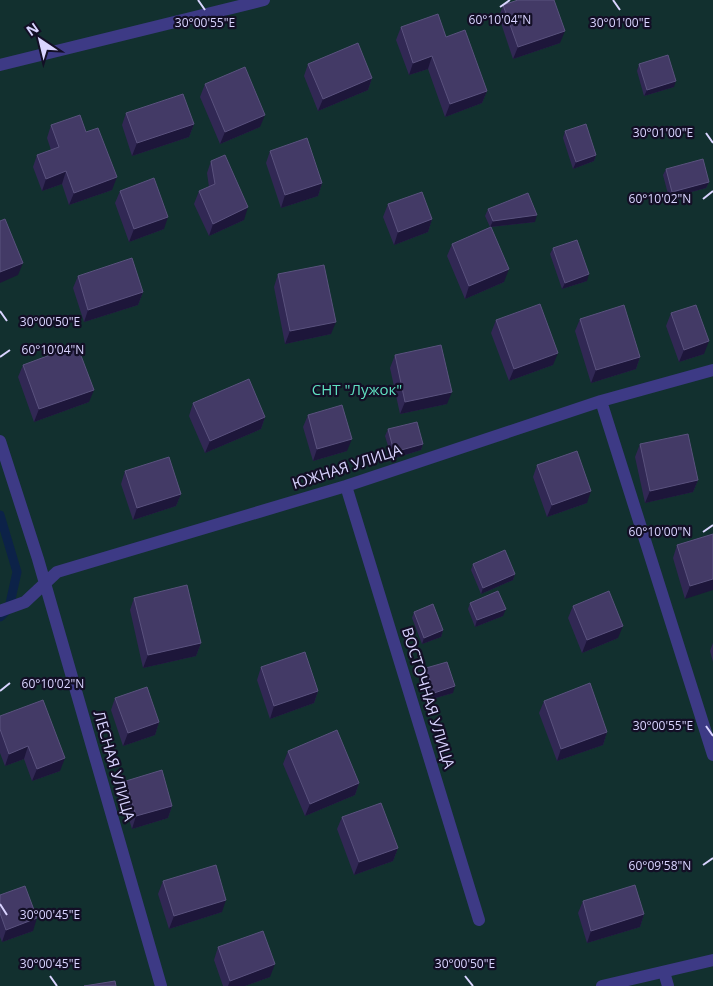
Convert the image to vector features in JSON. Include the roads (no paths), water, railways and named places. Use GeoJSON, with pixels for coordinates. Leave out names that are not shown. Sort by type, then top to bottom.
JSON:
{"type":"FeatureCollection","features":[{"type":"Feature","properties":{"kind":"street"},"geometry":{"type":"LineString","coordinates":[[0,65],[264,0]]}},
{"type":"Feature","properties":{"kind":"street","name":"ЮЖНАЯ УЛИЦА"},"geometry":{"type":"LineString","coordinates":[[0,611],[25,602],[57,572],[346,486],[601,402],[713,370]]}},
{"type":"Feature","properties":{"kind":"street"},"geometry":{"type":"LineString","coordinates":[[601,402],[713,755]]}},
{"type":"Feature","properties":{"kind":"street","name":"ЛЕСНАЯ УЛИЦА"},"geometry":{"type":"LineString","coordinates":[[0,441],[44,584],[161,986]]}},
{"type":"Feature","properties":{"kind":"street","name":"ВОСТОЧНАЯ УЛИЦА"},"geometry":{"type":"LineString","coordinates":[[346,486],[479,920]]}},
{"type":"Feature","properties":{"kind":"street"},"geometry":{"type":"LineString","coordinates":[[602,986],[713,960]]}},
{"type":"Feature","properties":{"kind":"street"},"geometry":{"type":"LineString","coordinates":[[664,972],[668,986]]}},
{"type":"Feature","properties":{"kind":"waterway"},"geometry":{"type":"LineString","coordinates":[[0,515],[17,572],[9,608],[0,617]]}},
{"type":"Feature","properties":{"kind":"park label","name":"СНТ \"Лужок\""},"geometry":{"type":"Point","coordinates":[357,390]}}]}
